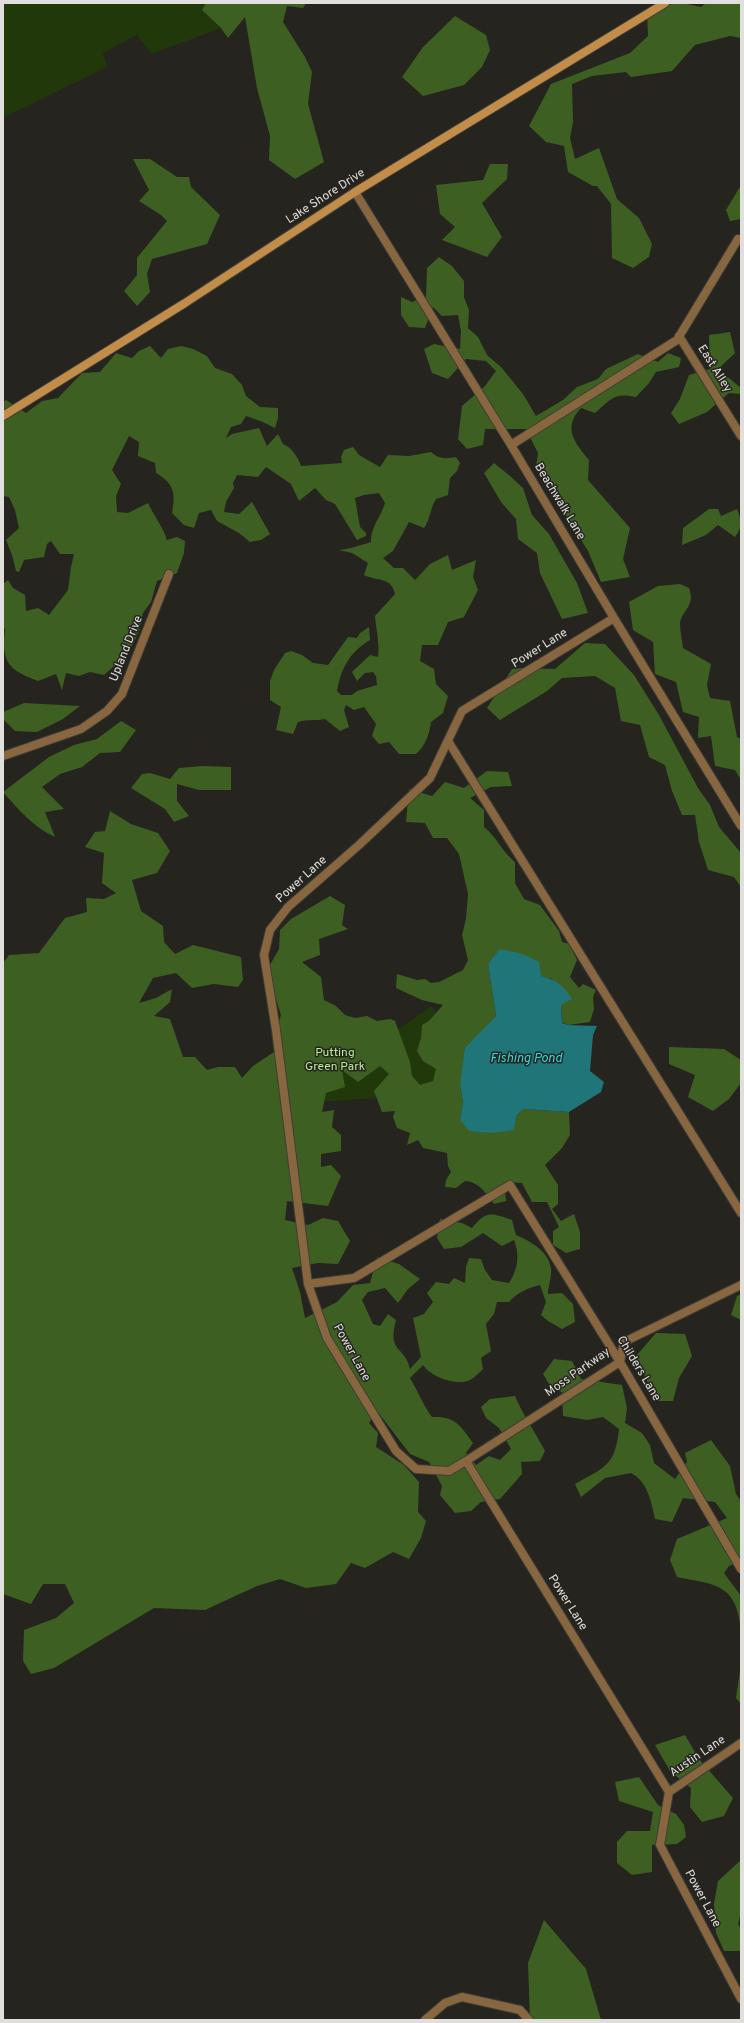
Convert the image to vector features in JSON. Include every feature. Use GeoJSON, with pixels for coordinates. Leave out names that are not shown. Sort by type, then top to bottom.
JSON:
{"type":"FeatureCollection","features":[{"type":"Feature","properties":{"kind":"street","name":"Lake Shore Drive"},"geometry":{"type":"LineString","coordinates":[[3,416],[185,303],[355,192],[665,3]]}},
{"type":"Feature","properties":{"kind":"street","name":"Beachwalk Lane"},"geometry":{"type":"LineString","coordinates":[[355,192],[511,445],[614,618],[741,826]]}},
{"type":"Feature","properties":{"kind":"street"},"geometry":{"type":"LineString","coordinates":[[511,445],[677,340],[738,240]]}},
{"type":"Feature","properties":{"kind":"street","name":"East Alley"},"geometry":{"type":"LineString","coordinates":[[679,336],[741,436]]}},
{"type":"Feature","properties":{"kind":"street","name":"Upland Drive"},"geometry":{"type":"LineString","coordinates":[[3,756],[81,729],[107,711],[122,694],[169,574]]}},
{"type":"Feature","properties":{"kind":"street","name":"Power Lane"},"geometry":{"type":"LineString","coordinates":[[614,618],[462,711],[430,778],[359,845],[288,907],[270,930],[264,955],[275,1024],[308,1284],[327,1338],[396,1451],[416,1469],[449,1471],[466,1461],[669,1792],[660,1845],[741,1998]]}},
{"type":"Feature","properties":{"kind":"street"},"geometry":{"type":"LineString","coordinates":[[448,741],[741,1212]]}},
{"type":"Feature","properties":{"kind":"street","name":"Childers Lane"},"geometry":{"type":"LineString","coordinates":[[308,1284],[354,1278],[510,1184],[620,1362],[741,1569]]}},
{"type":"Feature","properties":{"kind":"street","name":"Moss Parkway"},"geometry":{"type":"LineString","coordinates":[[466,1461],[620,1362],[624,1342],[741,1285]]}},
{"type":"Feature","properties":{"kind":"street","name":"Austin Lane"},"geometry":{"type":"LineString","coordinates":[[669,1792],[741,1743]]}},
{"type":"Feature","properties":{"kind":"street"},"geometry":{"type":"LineString","coordinates":[[425,2020],[445,2003],[462,1998],[520,2010],[529,2020]]}},
{"type":"Feature","properties":{"kind":"green space"},"geometry":{"type":"Polygon","coordinates":[[[3,3],[206,3],[202,10],[221,28],[152,54],[137,35],[103,53],[107,67],[3,118],[3,3]]]}},
{"type":"Feature","properties":{"kind":"green space"},"geometry":{"type":"Polygon","coordinates":[[[206,3],[306,3],[303,8],[287,6],[283,22],[305,57],[312,72],[308,104],[324,162],[295,179],[269,160],[270,136],[257,88],[245,17],[228,38],[221,28],[202,10],[206,3]]]}},
{"type":"Feature","properties":{"kind":"green space"},"geometry":{"type":"Polygon","coordinates":[[[658,3],[682,3],[701,7],[706,3],[741,3],[741,38],[730,36],[695,45],[672,71],[631,77],[626,72],[592,76],[572,84],[573,122],[570,138],[575,159],[599,148],[617,199],[639,218],[652,244],[649,257],[633,268],[612,258],[611,204],[597,186],[593,186],[568,172],[564,146],[546,142],[529,126],[551,84],[630,53],[648,36],[647,11],[658,3]]]}},
{"type":"Feature","properties":{"kind":"green space"},"geometry":{"type":"Polygon","coordinates":[[[455,16],[486,35],[490,50],[482,67],[464,85],[423,96],[402,77],[423,47],[455,16]]]}},
{"type":"Feature","properties":{"kind":"green space"},"geometry":{"type":"Polygon","coordinates":[[[133,159],[150,159],[177,177],[189,177],[191,187],[220,215],[207,244],[152,259],[147,274],[150,292],[137,306],[124,291],[137,275],[137,258],[167,221],[161,215],[139,201],[149,190],[133,159]]]}},
{"type":"Feature","properties":{"kind":"green space"},"geometry":{"type":"Polygon","coordinates":[[[490,164],[508,164],[507,179],[482,203],[502,237],[487,257],[442,240],[455,227],[440,214],[436,185],[483,180],[490,164]]]}},
{"type":"Feature","properties":{"kind":"green space"},"geometry":{"type":"Polygon","coordinates":[[[741,185],[741,219],[730,221],[726,210],[741,185]]]}},
{"type":"Feature","properties":{"kind":"green space"},"geometry":{"type":"Polygon","coordinates":[[[439,257],[452,266],[464,281],[464,297],[469,310],[468,328],[478,337],[487,355],[501,367],[523,394],[536,416],[563,400],[577,387],[598,379],[606,369],[638,354],[658,362],[668,353],[681,358],[679,367],[656,372],[649,383],[636,397],[623,395],[618,396],[609,400],[595,413],[581,408],[575,415],[572,422],[571,429],[575,441],[589,460],[588,480],[630,528],[623,559],[630,577],[601,582],[588,551],[536,467],[538,453],[526,429],[485,429],[483,445],[467,449],[458,439],[462,406],[485,386],[496,371],[486,361],[466,359],[448,379],[432,373],[424,349],[434,344],[460,349],[461,331],[458,315],[442,316],[433,307],[425,328],[409,327],[401,315],[401,297],[412,302],[426,297],[427,268],[439,257]]]}},
{"type":"Feature","properties":{"kind":"green space"},"geometry":{"type":"Polygon","coordinates":[[[730,332],[735,353],[715,372],[729,378],[741,388],[741,394],[729,393],[707,412],[679,424],[671,413],[680,399],[689,375],[710,369],[709,335],[730,332]]]}},
{"type":"Feature","properties":{"kind":"green space"},"geometry":{"type":"Polygon","coordinates":[[[150,346],[161,358],[168,349],[181,346],[193,349],[207,356],[215,368],[232,374],[242,385],[246,396],[260,407],[278,408],[278,418],[275,428],[246,416],[241,424],[231,427],[226,438],[232,434],[259,428],[267,446],[278,434],[283,444],[294,453],[301,466],[342,463],[341,457],[344,450],[353,447],[359,455],[380,467],[388,455],[409,456],[431,452],[442,458],[456,457],[460,463],[457,471],[450,478],[448,495],[436,499],[424,528],[409,522],[393,551],[383,558],[394,568],[403,568],[415,580],[430,564],[448,555],[452,570],[476,560],[473,577],[478,590],[464,617],[448,622],[438,645],[422,645],[420,661],[434,669],[436,684],[448,696],[443,713],[431,722],[426,740],[416,754],[399,754],[389,742],[379,744],[372,736],[376,724],[364,707],[354,710],[346,705],[344,710],[349,727],[340,731],[325,719],[298,722],[293,734],[276,730],[281,707],[270,700],[270,681],[274,670],[285,653],[291,651],[302,655],[313,663],[328,665],[348,637],[357,638],[360,633],[369,627],[370,640],[357,650],[348,661],[341,675],[337,691],[341,695],[352,695],[357,691],[377,685],[376,676],[373,672],[365,673],[357,681],[352,672],[370,655],[378,657],[375,616],[395,594],[393,588],[387,582],[364,575],[368,563],[352,553],[339,550],[371,542],[372,532],[385,503],[379,493],[355,498],[360,527],[366,533],[366,536],[357,540],[335,504],[326,500],[315,488],[299,501],[291,484],[266,467],[258,477],[237,475],[233,483],[234,488],[226,502],[224,512],[239,514],[252,502],[270,534],[261,540],[250,542],[239,533],[217,521],[211,510],[199,513],[194,528],[184,525],[172,513],[174,500],[170,485],[156,473],[155,463],[138,456],[139,442],[129,436],[112,470],[121,484],[116,496],[117,512],[128,513],[148,503],[167,540],[177,537],[185,541],[184,553],[177,573],[157,581],[151,602],[143,613],[139,631],[133,644],[123,658],[104,675],[90,672],[79,676],[66,673],[62,690],[56,674],[38,681],[20,673],[9,664],[4,650],[5,629],[3,628],[3,584],[8,580],[13,588],[25,595],[26,611],[38,608],[49,615],[68,590],[74,554],[60,554],[51,541],[47,544],[44,557],[24,560],[19,572],[16,571],[6,540],[19,528],[15,510],[9,497],[3,496],[3,402],[6,400],[26,413],[42,401],[58,398],[82,373],[100,372],[116,353],[132,358],[139,351],[150,346]]]}},
{"type":"Feature","properties":{"kind":"green space"},"geometry":{"type":"Polygon","coordinates":[[[494,463],[523,488],[532,515],[549,534],[577,583],[588,613],[562,619],[540,573],[537,553],[518,539],[516,519],[501,502],[484,473],[494,463]]]}},
{"type":"Feature","properties":{"kind":"green space"},"geometry":{"type":"Polygon","coordinates":[[[709,509],[718,509],[721,516],[737,509],[740,517],[740,524],[739,531],[735,537],[718,525],[706,535],[682,545],[683,528],[709,509]]]}},
{"type":"Feature","properties":{"kind":"green space"},"geometry":{"type":"Polygon","coordinates":[[[680,584],[689,588],[691,594],[690,604],[680,623],[683,648],[711,664],[707,685],[710,698],[730,701],[737,737],[741,739],[741,780],[735,770],[715,766],[711,736],[698,738],[699,717],[683,712],[676,682],[655,674],[653,642],[633,630],[629,602],[658,586],[680,584]]]}},
{"type":"Feature","properties":{"kind":"green space"},"geometry":{"type":"Polygon","coordinates":[[[585,643],[605,644],[634,675],[659,715],[698,788],[710,805],[719,827],[741,853],[741,887],[734,877],[708,870],[699,842],[695,815],[682,815],[672,791],[665,765],[649,757],[640,725],[621,721],[615,688],[595,676],[562,678],[547,691],[500,720],[487,708],[512,669],[555,669],[585,643]]]}},
{"type":"Feature","properties":{"kind":"green space"},"geometry":{"type":"Polygon","coordinates":[[[24,703],[80,706],[63,719],[37,732],[15,731],[3,719],[3,712],[24,703]]]}},
{"type":"Feature","properties":{"kind":"green space"},"geometry":{"type":"Polygon","coordinates":[[[121,721],[136,730],[120,752],[100,753],[82,767],[60,774],[42,787],[64,809],[45,812],[55,837],[33,823],[3,792],[49,757],[74,745],[97,739],[121,721]]]}},
{"type":"Feature","properties":{"kind":"green space"},"geometry":{"type":"Polygon","coordinates":[[[202,766],[231,767],[231,790],[199,790],[177,784],[177,801],[189,816],[174,822],[165,809],[131,788],[142,774],[150,773],[170,779],[179,768],[202,766]]]}},
{"type":"Feature","properties":{"kind":"green space"},"geometry":{"type":"Polygon","coordinates":[[[487,771],[508,772],[512,786],[491,787],[470,798],[484,810],[484,827],[489,831],[506,854],[515,862],[515,883],[524,899],[540,905],[559,931],[562,942],[569,944],[577,960],[570,977],[579,988],[583,984],[596,990],[593,997],[594,1009],[590,1022],[568,1025],[562,1022],[561,1005],[552,979],[488,964],[496,1016],[484,1029],[460,1085],[463,1104],[460,1120],[516,1116],[524,1109],[569,1112],[570,1135],[562,1148],[545,1165],[558,1185],[558,1204],[552,1209],[561,1221],[574,1214],[580,1232],[580,1249],[566,1253],[553,1245],[553,1231],[559,1227],[547,1202],[532,1202],[522,1183],[504,1182],[506,1201],[494,1204],[482,1189],[474,1183],[465,1181],[456,1188],[445,1187],[446,1180],[451,1172],[448,1166],[447,1153],[423,1148],[418,1140],[407,1145],[410,1133],[397,1128],[393,1117],[395,1111],[382,1112],[374,1091],[389,1074],[380,1066],[358,1082],[342,1070],[345,1087],[326,1093],[322,1112],[334,1110],[332,1127],[341,1135],[341,1151],[321,1154],[321,1167],[331,1165],[341,1176],[328,1206],[287,1201],[285,1220],[308,1225],[323,1218],[338,1221],[350,1241],[338,1264],[318,1263],[292,1268],[300,1292],[305,1318],[337,1302],[353,1285],[370,1283],[377,1257],[399,1264],[420,1279],[408,1289],[398,1303],[385,1288],[368,1292],[362,1300],[373,1324],[380,1326],[388,1314],[396,1320],[394,1331],[395,1344],[407,1361],[410,1369],[421,1357],[413,1318],[424,1314],[433,1302],[427,1293],[436,1282],[449,1284],[454,1278],[465,1283],[466,1267],[469,1258],[481,1259],[485,1270],[492,1280],[509,1283],[517,1262],[517,1251],[514,1240],[502,1246],[483,1233],[461,1247],[444,1249],[437,1238],[440,1219],[462,1223],[472,1228],[482,1218],[490,1215],[512,1220],[516,1235],[533,1244],[547,1257],[551,1269],[548,1294],[562,1293],[573,1304],[575,1322],[562,1329],[548,1321],[541,1315],[546,1302],[540,1285],[531,1288],[523,1291],[509,1302],[497,1302],[494,1314],[486,1324],[491,1351],[481,1358],[483,1369],[474,1377],[468,1381],[462,1382],[450,1381],[431,1373],[423,1365],[410,1378],[432,1417],[452,1420],[464,1431],[473,1443],[466,1453],[476,1465],[489,1456],[500,1460],[511,1449],[499,1428],[486,1418],[481,1407],[490,1399],[515,1396],[545,1451],[540,1461],[521,1462],[522,1474],[500,1499],[481,1502],[471,1511],[455,1513],[440,1495],[442,1486],[429,1462],[410,1454],[377,1411],[369,1423],[378,1433],[376,1447],[404,1465],[419,1482],[418,1512],[426,1521],[421,1538],[409,1559],[393,1552],[365,1568],[351,1563],[336,1584],[306,1588],[280,1579],[257,1586],[205,1610],[154,1608],[54,1668],[31,1674],[23,1661],[24,1630],[56,1618],[74,1603],[65,1584],[43,1584],[31,1604],[3,1594],[3,963],[9,955],[39,953],[65,918],[87,912],[86,898],[104,899],[116,893],[102,883],[104,853],[85,847],[95,832],[105,831],[110,811],[131,824],[158,833],[170,851],[157,873],[132,880],[141,911],[163,926],[164,942],[175,954],[193,945],[241,957],[243,980],[238,987],[214,984],[192,988],[176,973],[153,978],[139,1003],[156,998],[172,989],[170,1002],[154,1016],[170,1019],[183,1057],[195,1057],[207,1070],[218,1067],[235,1067],[242,1078],[253,1066],[283,1046],[276,1030],[281,1015],[267,970],[279,949],[280,930],[291,919],[330,896],[345,905],[342,925],[348,929],[319,939],[320,955],[302,962],[321,977],[324,1000],[336,1006],[345,1015],[355,1018],[367,1016],[377,1021],[390,1019],[395,1021],[410,1062],[412,1076],[420,1085],[433,1081],[436,1069],[423,1061],[417,1051],[421,1038],[422,1025],[429,1021],[443,1005],[422,1000],[396,988],[397,974],[417,980],[425,979],[431,983],[439,982],[463,970],[468,960],[462,935],[466,919],[468,894],[459,854],[447,838],[433,838],[425,823],[406,822],[409,789],[432,796],[445,782],[464,788],[487,771]]]}},
{"type":"Feature","properties":{"kind":"green space","name":"Putting Green Park"},"geometry":{"type":"Polygon","coordinates":[[[301,992],[379,1043],[431,1006],[460,1042],[435,1099],[379,1098],[319,1102],[301,992]]]}},
{"type":"Feature","properties":{"kind":"green space"},"geometry":{"type":"Polygon","coordinates":[[[669,1047],[724,1049],[741,1060],[741,1083],[729,1099],[713,1111],[688,1097],[695,1075],[669,1064],[669,1047]]]}},
{"type":"Feature","properties":{"kind":"green space"},"geometry":{"type":"Polygon","coordinates":[[[741,1294],[741,1320],[731,1315],[737,1296],[741,1294]]]}},
{"type":"Feature","properties":{"kind":"green space"},"geometry":{"type":"Polygon","coordinates":[[[656,1333],[685,1334],[692,1356],[679,1378],[673,1401],[656,1401],[636,1356],[656,1333]]]}},
{"type":"Feature","properties":{"kind":"green space"},"geometry":{"type":"Polygon","coordinates":[[[554,1359],[572,1361],[581,1379],[622,1385],[627,1408],[625,1423],[642,1433],[650,1445],[654,1463],[675,1479],[687,1462],[685,1453],[711,1440],[730,1466],[736,1494],[741,1501],[741,1561],[729,1566],[724,1573],[741,1596],[741,1630],[734,1603],[729,1595],[722,1589],[713,1585],[677,1577],[670,1560],[677,1539],[727,1518],[715,1502],[683,1498],[672,1522],[655,1519],[645,1487],[637,1477],[631,1473],[605,1478],[581,1497],[575,1484],[607,1464],[615,1451],[619,1429],[603,1417],[587,1420],[563,1416],[562,1392],[552,1389],[543,1374],[554,1359]]]}},
{"type":"Feature","properties":{"kind":"green space"},"geometry":{"type":"Polygon","coordinates":[[[741,1664],[741,1704],[736,1698],[741,1664]]]}},
{"type":"Feature","properties":{"kind":"green space"},"geometry":{"type":"Polygon","coordinates":[[[685,1735],[699,1759],[733,1798],[724,1816],[702,1822],[690,1807],[691,1788],[670,1771],[655,1745],[685,1735]]]}},
{"type":"Feature","properties":{"kind":"green space"},"geometry":{"type":"Polygon","coordinates":[[[639,1777],[658,1805],[676,1814],[684,1825],[686,1837],[677,1844],[652,1845],[652,1872],[632,1875],[617,1863],[617,1842],[627,1831],[650,1831],[653,1812],[619,1801],[615,1782],[639,1777]]]}},
{"type":"Feature","properties":{"kind":"green space"},"geometry":{"type":"Polygon","coordinates":[[[741,1860],[741,1913],[738,1924],[741,1930],[741,1951],[724,1951],[716,1933],[714,1904],[718,1881],[741,1860]]]}},
{"type":"Feature","properties":{"kind":"green space"},"geometry":{"type":"Polygon","coordinates":[[[544,1920],[586,1969],[601,2020],[530,2020],[528,1963],[544,1920]]]}},
{"type":"Feature","properties":{"kind":"water","name":"Fishing Pond"},"geometry":{"type":"Polygon","coordinates":[[[500,949],[523,954],[539,962],[541,976],[560,984],[566,990],[572,999],[561,1005],[562,1023],[568,1025],[597,1026],[593,1035],[590,1071],[604,1082],[601,1092],[569,1112],[524,1109],[516,1116],[514,1130],[491,1133],[469,1131],[460,1120],[463,1103],[460,1085],[465,1048],[496,1016],[488,964],[500,949]]]}}]}
